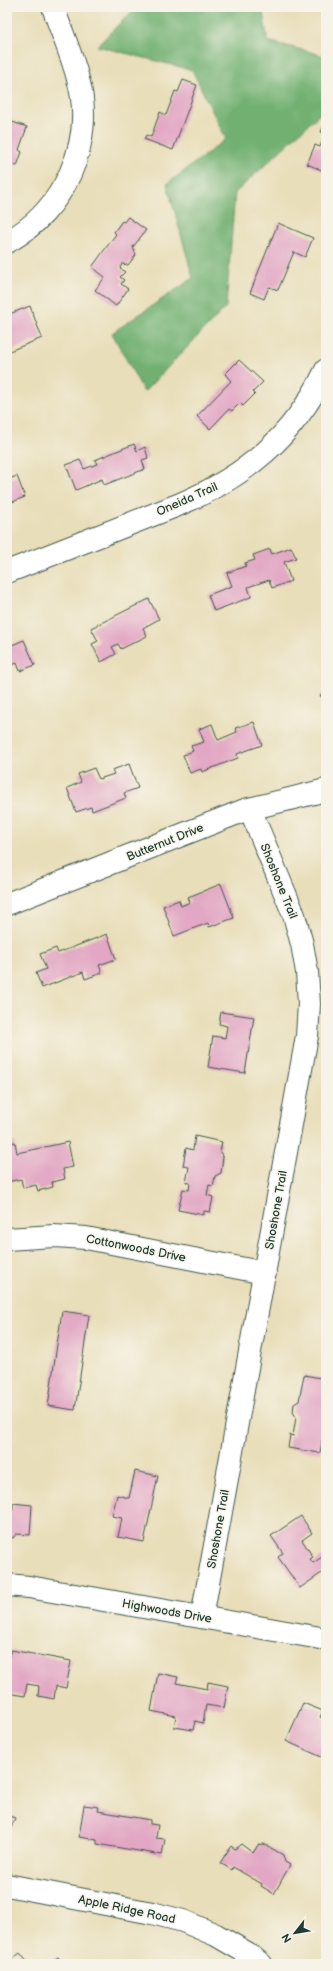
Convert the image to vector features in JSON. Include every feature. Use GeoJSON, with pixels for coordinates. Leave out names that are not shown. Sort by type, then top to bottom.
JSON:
{"type":"FeatureCollection","features":[{"type":"Feature","properties":{"kind":"street"},"geometry":{"type":"LineString","coordinates":[[7,242],[35,222],[51,206],[64,188],[73,168],[80,146],[83,124],[79,79],[53,7]]}},
{"type":"Feature","properties":{"kind":"street","name":"Oneida Trail"},"geometry":{"type":"LineString","coordinates":[[7,572],[184,502],[232,478],[258,460],[301,414],[326,370]]}},
{"type":"Feature","properties":{"kind":"street","name":"Butternut Drive"},"geometry":{"type":"LineString","coordinates":[[7,904],[250,809],[326,790]]}},
{"type":"Feature","properties":{"kind":"street","name":"Shoshone Trail"},"geometry":{"type":"LineString","coordinates":[[202,1617],[307,1036],[309,1004],[307,972],[302,944],[294,915],[250,809]]}},
{"type":"Feature","properties":{"kind":"street","name":"Cottonwoods Drive"},"geometry":{"type":"LineString","coordinates":[[7,1239],[54,1236],[86,1238],[264,1273]]}},
{"type":"Feature","properties":{"kind":"street","name":"Highwoods Drive"},"geometry":{"type":"LineString","coordinates":[[7,1585],[29,1587],[326,1639]]}},
{"type":"Feature","properties":{"kind":"street","name":"Apple Ridge Road"},"geometry":{"type":"LineString","coordinates":[[7,1885],[152,1913],[183,1921],[216,1935],[247,1953],[261,1964]]}},
{"type":"Feature","properties":{"kind":"green space"},"geometry":{"type":"Polygon","coordinates":[[[136,7],[262,7],[268,41],[326,56],[326,108],[235,193],[226,307],[144,392],[112,333],[193,278],[167,184],[226,139],[192,70],[97,46],[136,7]]]}},
{"type":"Feature","properties":{"kind":"building"},"geometry":{"type":"Polygon","coordinates":[[[183,80],[197,85],[173,150],[144,139],[146,135],[151,137],[160,112],[166,115],[175,91],[178,92],[183,80]]]}},
{"type":"Feature","properties":{"kind":"building"},"geometry":{"type":"Polygon","coordinates":[[[7,120],[27,127],[19,150],[22,152],[17,166],[12,164],[7,177],[7,120]]]}},
{"type":"Feature","properties":{"kind":"building"},"geometry":{"type":"Polygon","coordinates":[[[326,120],[326,172],[307,164],[315,145],[320,147],[325,134],[321,132],[326,120]]]}},
{"type":"Feature","properties":{"kind":"building"},"geometry":{"type":"Polygon","coordinates":[[[128,217],[146,230],[133,247],[136,255],[128,265],[122,264],[120,268],[125,272],[120,277],[124,280],[121,284],[128,289],[116,306],[95,290],[105,277],[92,267],[116,234],[114,232],[122,221],[124,222],[128,217]]]}},
{"type":"Feature","properties":{"kind":"building"},"geometry":{"type":"Polygon","coordinates":[[[278,223],[313,238],[305,257],[294,252],[278,290],[269,287],[264,299],[250,293],[278,223]]]}},
{"type":"Feature","properties":{"kind":"building"},"geometry":{"type":"Polygon","coordinates":[[[30,306],[42,338],[7,352],[7,315],[30,306]]]}},
{"type":"Feature","properties":{"kind":"building"},"geometry":{"type":"Polygon","coordinates":[[[239,360],[263,382],[253,392],[255,394],[243,406],[240,403],[232,411],[229,409],[210,429],[197,416],[231,381],[225,374],[239,360]]]}},
{"type":"Feature","properties":{"kind":"building"},"geometry":{"type":"Polygon","coordinates":[[[134,444],[137,451],[145,447],[148,458],[142,460],[145,469],[104,485],[102,479],[76,490],[66,465],[80,460],[84,469],[97,464],[95,460],[134,444]]]}},
{"type":"Feature","properties":{"kind":"building"},"geometry":{"type":"Polygon","coordinates":[[[17,476],[25,497],[7,504],[7,480],[17,476]]]}},
{"type":"Feature","properties":{"kind":"building"},"geometry":{"type":"Polygon","coordinates":[[[291,547],[296,558],[284,562],[291,581],[272,588],[269,580],[248,587],[251,597],[214,611],[208,595],[232,586],[227,573],[246,566],[245,563],[255,560],[253,555],[270,549],[272,554],[291,547]]]}},
{"type":"Feature","properties":{"kind":"building"},"geometry":{"type":"Polygon","coordinates":[[[149,599],[159,619],[143,628],[147,636],[121,649],[118,644],[112,647],[116,654],[101,662],[92,644],[98,641],[91,628],[149,599]]]}},
{"type":"Feature","properties":{"kind":"building"},"geometry":{"type":"Polygon","coordinates":[[[24,640],[35,665],[20,671],[17,663],[7,667],[7,647],[24,640]]]}},
{"type":"Feature","properties":{"kind":"building"},"geometry":{"type":"Polygon","coordinates":[[[326,692],[326,704],[320,695],[326,692]]]}},
{"type":"Feature","properties":{"kind":"building"},"geometry":{"type":"Polygon","coordinates":[[[254,722],[262,745],[237,754],[238,758],[202,772],[201,769],[190,773],[183,755],[193,751],[191,746],[204,742],[199,729],[212,724],[218,740],[237,732],[235,728],[254,722]]]}},
{"type":"Feature","properties":{"kind":"building"},"geometry":{"type":"Polygon","coordinates":[[[129,764],[138,788],[124,793],[126,798],[92,811],[91,807],[76,812],[67,788],[81,782],[78,774],[94,768],[99,779],[114,774],[112,770],[129,764]]]}},
{"type":"Feature","properties":{"kind":"building"},"geometry":{"type":"Polygon","coordinates":[[[221,884],[234,918],[209,927],[208,923],[174,936],[163,906],[179,900],[181,906],[190,902],[188,897],[221,884]]]}},
{"type":"Feature","properties":{"kind":"building"},"geometry":{"type":"Polygon","coordinates":[[[107,934],[116,959],[99,965],[102,973],[85,979],[83,972],[42,988],[36,973],[46,969],[40,954],[56,948],[58,953],[107,934]]]}},
{"type":"Feature","properties":{"kind":"building"},"geometry":{"type":"Polygon","coordinates":[[[221,1012],[254,1017],[245,1073],[208,1067],[213,1036],[225,1038],[227,1026],[219,1024],[221,1012]]]}},
{"type":"Feature","properties":{"kind":"building"},"geometry":{"type":"Polygon","coordinates":[[[195,1136],[222,1142],[220,1152],[223,1157],[221,1173],[215,1176],[213,1186],[209,1185],[207,1195],[213,1197],[210,1212],[204,1211],[204,1215],[178,1210],[183,1189],[189,1190],[190,1183],[186,1182],[189,1167],[183,1166],[186,1148],[193,1150],[195,1136]]]}},
{"type":"Feature","properties":{"kind":"building"},"geometry":{"type":"Polygon","coordinates":[[[15,1142],[17,1153],[68,1142],[73,1167],[63,1169],[65,1179],[52,1182],[53,1187],[38,1191],[36,1185],[23,1188],[21,1179],[7,1182],[7,1143],[15,1142]]]}},
{"type":"Feature","properties":{"kind":"building"},"geometry":{"type":"Polygon","coordinates":[[[62,1311],[89,1315],[75,1410],[48,1406],[62,1311]]]}},
{"type":"Feature","properties":{"kind":"building"},"geometry":{"type":"Polygon","coordinates":[[[304,1375],[326,1379],[326,1420],[320,1453],[288,1448],[290,1435],[293,1436],[296,1417],[293,1412],[294,1404],[299,1401],[304,1375]]]}},
{"type":"Feature","properties":{"kind":"building"},"geometry":{"type":"Polygon","coordinates":[[[135,1471],[158,1476],[144,1542],[118,1537],[122,1518],[112,1516],[117,1495],[129,1498],[135,1471]]]}},
{"type":"Feature","properties":{"kind":"building"},"geometry":{"type":"Polygon","coordinates":[[[13,1503],[32,1505],[30,1535],[16,1534],[13,1538],[7,1537],[7,1510],[13,1510],[13,1503]]]}},
{"type":"Feature","properties":{"kind":"building"},"geometry":{"type":"Polygon","coordinates":[[[301,1516],[312,1533],[302,1540],[313,1557],[310,1559],[313,1563],[325,1555],[326,1570],[300,1588],[278,1557],[283,1553],[271,1536],[301,1516]]]}},
{"type":"Feature","properties":{"kind":"building"},"geometry":{"type":"Polygon","coordinates":[[[11,1650],[71,1661],[66,1688],[56,1686],[54,1699],[38,1696],[39,1686],[27,1684],[25,1696],[7,1693],[7,1672],[11,1650]]]}},
{"type":"Feature","properties":{"kind":"building"},"geometry":{"type":"Polygon","coordinates":[[[158,1673],[178,1677],[176,1683],[207,1689],[208,1682],[228,1686],[224,1708],[206,1705],[203,1723],[195,1721],[193,1730],[174,1727],[176,1716],[151,1711],[158,1673]]]}},
{"type":"Feature","properties":{"kind":"building"},"geometry":{"type":"Polygon","coordinates":[[[303,1703],[323,1711],[320,1717],[326,1720],[326,1759],[286,1741],[303,1703]]]}},
{"type":"Feature","properties":{"kind":"building"},"geometry":{"type":"Polygon","coordinates":[[[84,1805],[99,1807],[98,1811],[150,1820],[150,1824],[158,1825],[156,1838],[165,1839],[162,1855],[97,1844],[97,1840],[79,1837],[84,1805]]]}},
{"type":"Feature","properties":{"kind":"building"},"geometry":{"type":"Polygon","coordinates":[[[7,1815],[15,1818],[7,1837],[7,1815]]]}},
{"type":"Feature","properties":{"kind":"building"},"geometry":{"type":"Polygon","coordinates":[[[241,1844],[253,1853],[258,1845],[264,1844],[283,1855],[285,1862],[290,1865],[274,1894],[261,1886],[262,1884],[233,1867],[232,1870],[220,1863],[231,1846],[235,1849],[241,1844]]]}},
{"type":"Feature","properties":{"kind":"building"},"geometry":{"type":"Polygon","coordinates":[[[20,1953],[29,1964],[7,1964],[7,1963],[20,1953]]]}},
{"type":"Feature","properties":{"kind":"building"},"geometry":{"type":"Polygon","coordinates":[[[58,1957],[63,1964],[49,1964],[58,1957]]]}}]}
